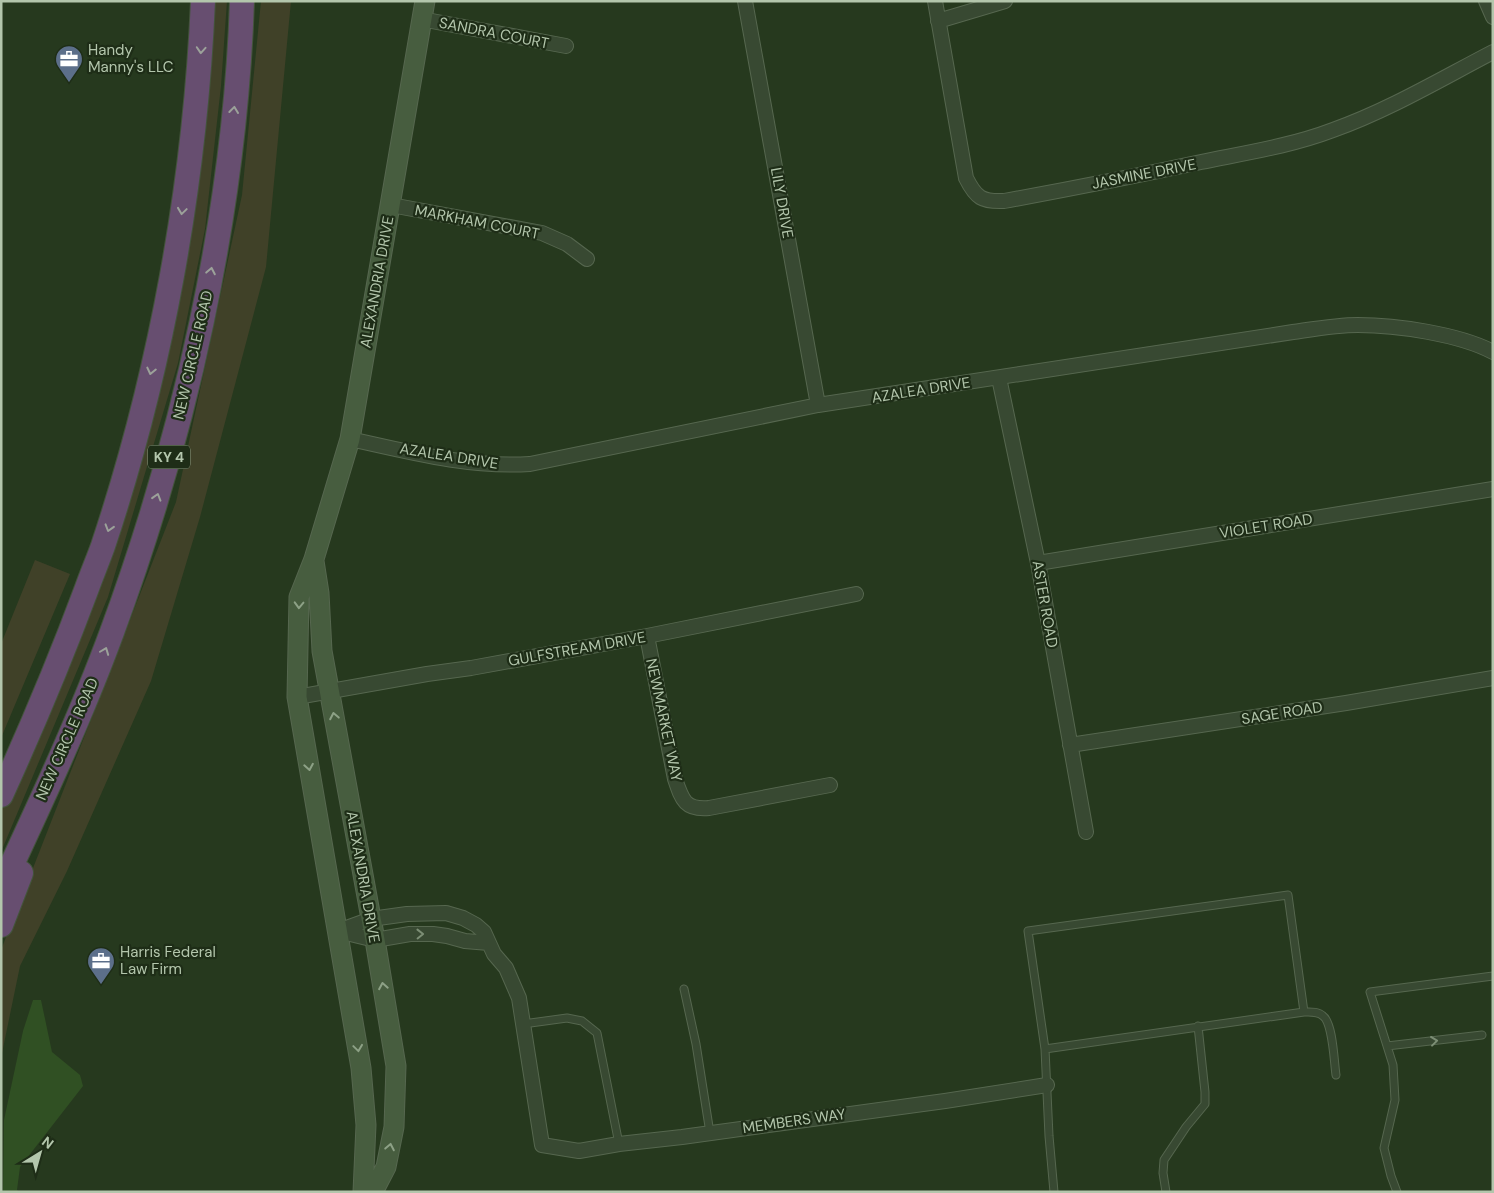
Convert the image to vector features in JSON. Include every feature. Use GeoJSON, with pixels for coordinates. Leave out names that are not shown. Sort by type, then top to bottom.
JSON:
{"type":"FeatureCollection","features":[{"type":"Feature","properties":{"kind":"highway","name":"KY 4"},"geometry":{"type":"LineString","coordinates":[[1,795],[66,645],[103,547],[145,398],[162,321],[181,218],[194,121],[201,49],[203,1]]}},
{"type":"Feature","properties":{"kind":"highway","name":"NEW CIRCLE ROAD"},"geometry":{"type":"LineString","coordinates":[[1,888],[90,688],[147,530],[169,456],[189,378],[226,181],[235,102],[242,1]]}},
{"type":"Feature","properties":{"kind":"highway"},"geometry":{"type":"LineString","coordinates":[[1,925],[90,688]]}},
{"type":"Feature","properties":{"kind":"highway"},"geometry":{"type":"LineString","coordinates":[[1,782],[30,730]]}},
{"type":"Feature","properties":{"kind":"street","name":"LILY DRIVE"},"geometry":{"type":"LineString","coordinates":[[745,1],[818,405]]}},
{"type":"Feature","properties":{"kind":"street","name":"JASMINE DRIVE"},"geometry":{"type":"LineString","coordinates":[[935,1],[966,178],[972,190],[980,198],[991,202],[1265,150],[1303,140],[1334,130],[1372,114],[1493,52]]}},
{"type":"Feature","properties":{"kind":"street"},"geometry":{"type":"LineString","coordinates":[[938,21],[1005,1]]}},
{"type":"Feature","properties":{"kind":"street","name":"SANDRA COURT"},"geometry":{"type":"LineString","coordinates":[[423,10],[566,46]]}},
{"type":"Feature","properties":{"kind":"street","name":"ALEXANDRIA DRIVE"},"geometry":{"type":"LineString","coordinates":[[362,1192],[366,1125],[365,1102],[355,1027],[297,697],[299,597],[314,559],[350,439],[423,10]]}},
{"type":"Feature","properties":{"kind":"street","name":"MARKHAM COURT"},"geometry":{"type":"LineString","coordinates":[[391,205],[542,233],[567,244],[587,259]]}},
{"type":"Feature","properties":{"kind":"street","name":"AZALEA DRIVE"},"geometry":{"type":"LineString","coordinates":[[350,439],[478,464],[530,464],[818,405],[1293,332],[1357,325],[1394,328],[1459,340],[1493,352]]}},
{"type":"Feature","properties":{"kind":"street","name":"ASTER ROAD"},"geometry":{"type":"LineString","coordinates":[[998,378],[1038,563],[1086,832]]}},
{"type":"Feature","properties":{"kind":"street","name":"VIOLET ROAD"},"geometry":{"type":"LineString","coordinates":[[1038,563],[1493,489]]}},
{"type":"Feature","properties":{"kind":"street","name":"ALEXANDRIA DRIVE"},"geometry":{"type":"LineString","coordinates":[[314,559],[319,593],[322,651],[396,1066],[394,1126],[386,1167],[373,1192]]}},
{"type":"Feature","properties":{"kind":"street","name":"GULFSTREAM DRIVE"},"geometry":{"type":"LineString","coordinates":[[297,697],[647,636],[856,594]]}},
{"type":"Feature","properties":{"kind":"street","name":"NEWMARKET WAY"},"geometry":{"type":"LineString","coordinates":[[647,636],[675,780],[686,804],[700,809],[709,808],[830,785]]}},
{"type":"Feature","properties":{"kind":"street","name":"SAGE ROAD"},"geometry":{"type":"LineString","coordinates":[[1070,745],[1346,703],[1493,678]]}},
{"type":"Feature","properties":{"kind":"street"},"geometry":{"type":"LineString","coordinates":[[338,931],[371,919],[407,914],[446,913],[463,918],[484,932],[494,954],[506,968],[519,998],[523,1024]]}},
{"type":"Feature","properties":{"kind":"street"},"geometry":{"type":"LineString","coordinates":[[338,931],[375,940],[410,934],[433,934],[464,941],[490,943]]}},
{"type":"Feature","properties":{"kind":"street","name":"MEMBERS WAY"},"geometry":{"type":"LineString","coordinates":[[523,1024],[542,1145],[579,1151],[619,1144],[945,1101],[1047,1085]]}},
{"type":"Feature","properties":{"kind":"lane"},"geometry":{"type":"LineString","coordinates":[[1054,1192],[1045,1049],[1028,931],[1288,895],[1304,1012]]}},
{"type":"Feature","properties":{"kind":"lane"},"geometry":{"type":"LineString","coordinates":[[1397,1192],[1384,1148],[1395,1100],[1393,1065],[1370,992],[1493,976]]}},
{"type":"Feature","properties":{"kind":"lane"},"geometry":{"type":"LineString","coordinates":[[684,988],[696,1044],[710,1133]]}},
{"type":"Feature","properties":{"kind":"lane"},"geometry":{"type":"LineString","coordinates":[[1045,1049],[1198,1026],[1315,1012],[1323,1015],[1329,1024],[1336,1075]]}},
{"type":"Feature","properties":{"kind":"lane"},"geometry":{"type":"LineString","coordinates":[[523,1024],[567,1018],[582,1020],[597,1033],[619,1144]]}},
{"type":"Feature","properties":{"kind":"lane"},"geometry":{"type":"LineString","coordinates":[[1166,1192],[1163,1173],[1164,1160],[1205,1104],[1198,1026]]}},
{"type":"Feature","properties":{"kind":"lane"},"geometry":{"type":"LineString","coordinates":[[1387,1046],[1482,1035]]}},
{"type":"Feature","properties":{"kind":"shaded area"},"geometry":{"type":"Polygon","coordinates":[[[211,1],[227,1],[221,86],[205,229],[178,363],[108,597],[1,852],[1,807],[137,458],[211,1]]]}},
{"type":"Feature","properties":{"kind":"shaded area"},"geometry":{"type":"Polygon","coordinates":[[[261,1],[291,1],[266,267],[200,517],[151,681],[67,871],[20,966],[1,1058],[1,950],[176,502],[242,195],[261,1]]]}},
{"type":"Feature","properties":{"kind":"shaded area"},"geometry":{"type":"Polygon","coordinates":[[[35,560],[70,574],[1,738],[1,644],[35,560]]]}},
{"type":"Feature","properties":{"kind":"shaded area"},"geometry":{"type":"Polygon","coordinates":[[[33,1000],[41,1000],[52,1052],[80,1075],[83,1086],[20,1167],[17,1190],[19,1192],[3,1192],[4,1120],[23,1031],[33,1000]]]}},
{"type":"Feature","properties":{"kind":"place","name":"Handy Manny's LLC"},"geometry":{"type":"Point","coordinates":[69,83]}},
{"type":"Feature","properties":{"kind":"place","name":"Harris Federal Law Firm"},"geometry":{"type":"Point","coordinates":[101,985]}}]}
